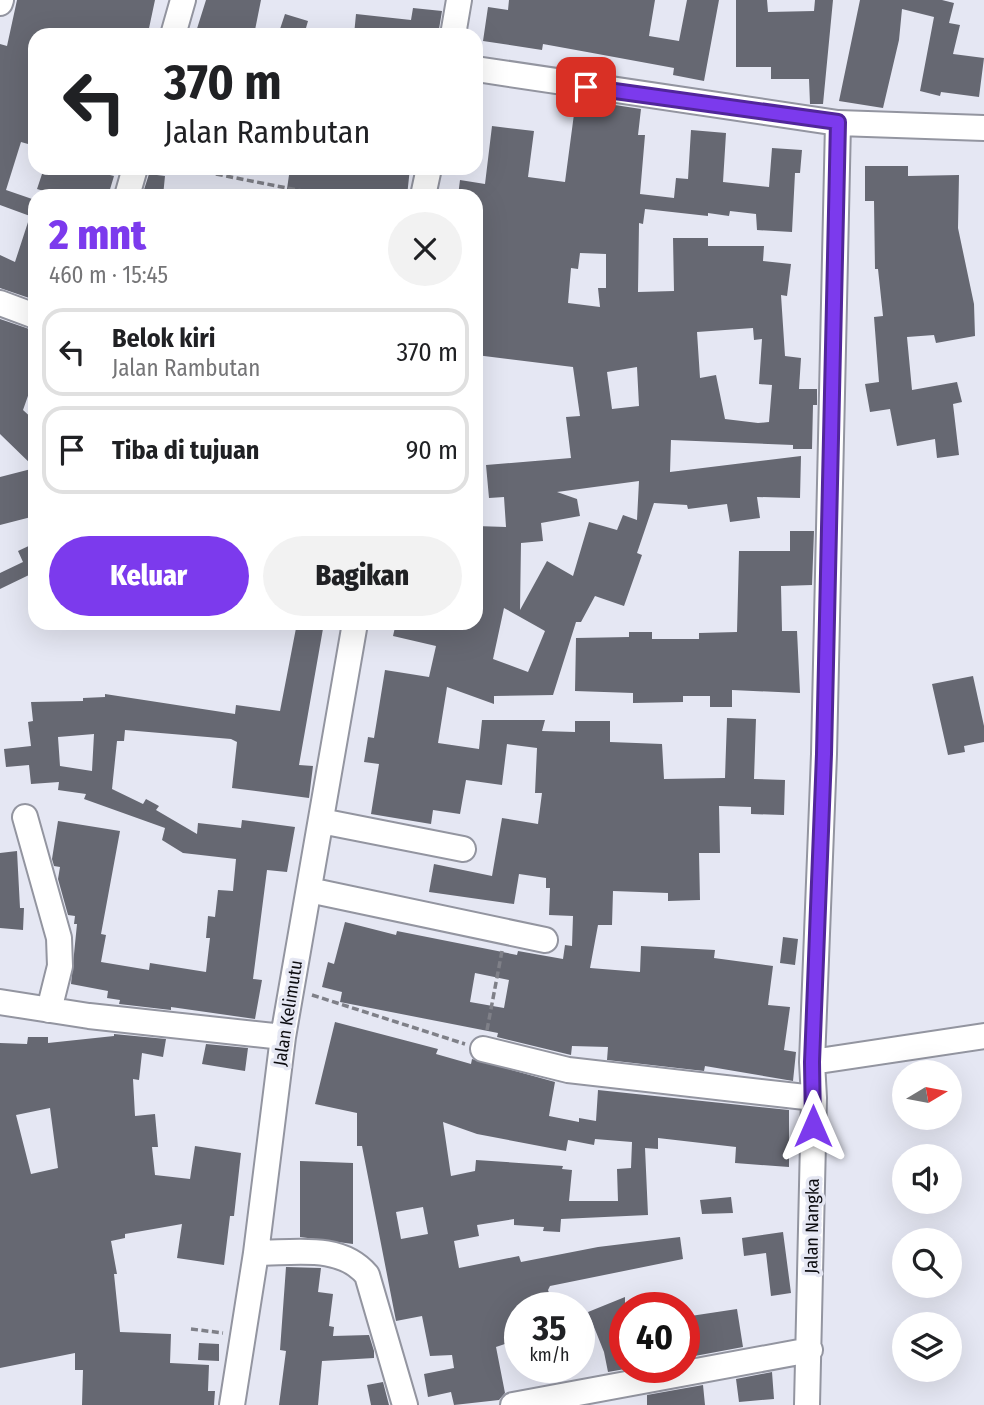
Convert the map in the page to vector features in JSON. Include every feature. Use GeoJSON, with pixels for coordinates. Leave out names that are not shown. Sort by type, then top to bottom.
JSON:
{"type":"FeatureCollection","features":[{"type":"Feature","properties":{"kind":"street"},"geometry":{"type":"LineString","coordinates":[[175,28],[183,0]]}},
{"type":"Feature","properties":{"kind":"street"},"geometry":{"type":"LineString","coordinates":[[454,28],[459,0]]}},
{"type":"Feature","properties":{"kind":"street"},"geometry":{"type":"LineString","coordinates":[[483,70],[838,122],[984,128]]}},
{"type":"Feature","properties":{"kind":"street","name":"Jalan Nangka"},"geometry":{"type":"LineString","coordinates":[[807,1405],[814,1098],[812,1062],[824,754],[838,122]]}},
{"type":"Feature","properties":{"kind":"street"},"geometry":{"type":"LineString","coordinates":[[0,303],[28,313]]}},
{"type":"Feature","properties":{"kind":"street","name":"Jalan Kelimutu"},"geometry":{"type":"LineString","coordinates":[[232,1405],[256,1253],[283,1037],[354,630]]}},
{"type":"Feature","properties":{"kind":"street"},"geometry":{"type":"LineString","coordinates":[[25,817],[58,938],[60,966],[49,1010]]}},
{"type":"Feature","properties":{"kind":"street"},"geometry":{"type":"LineString","coordinates":[[321,821],[463,849]]}},
{"type":"Feature","properties":{"kind":"street"},"geometry":{"type":"LineString","coordinates":[[309,890],[545,940]]}},
{"type":"Feature","properties":{"kind":"street"},"geometry":{"type":"LineString","coordinates":[[0,1002],[283,1037]]}},
{"type":"Feature","properties":{"kind":"street"},"geometry":{"type":"LineString","coordinates":[[812,1062],[984,1036]]}},
{"type":"Feature","properties":{"kind":"street"},"geometry":{"type":"LineString","coordinates":[[483,1049],[568,1070],[814,1098]]}},
{"type":"Feature","properties":{"kind":"street"},"geometry":{"type":"LineString","coordinates":[[256,1253],[333,1253],[357,1263],[367,1275],[405,1405]]}},
{"type":"Feature","properties":{"kind":"street"},"geometry":{"type":"LineString","coordinates":[[513,1405],[810,1350]]}},
{"type":"Feature","properties":{"kind":"path"},"geometry":{"type":"LineString","coordinates":[[222,175],[292,189]]}},
{"type":"Feature","properties":{"kind":"path"},"geometry":{"type":"LineString","coordinates":[[292,988],[483,1049],[506,932]]}},
{"type":"Feature","properties":{"kind":"path"},"geometry":{"type":"LineString","coordinates":[[191,1329],[243,1335]]}},
{"type":"Feature","properties":{"kind":"building"},"geometry":{"type":"Polygon","coordinates":[[[17,0],[155,0],[149,28],[28,28],[28,144],[21,142],[6,190],[28,198],[28,215],[0,205],[0,44],[7,46],[17,0]]]}},
{"type":"Feature","properties":{"kind":"building"},"geometry":{"type":"Polygon","coordinates":[[[206,0],[261,0],[255,28],[197,28],[206,0]]]}},
{"type":"Feature","properties":{"kind":"building"},"geometry":{"type":"Polygon","coordinates":[[[509,0],[655,0],[649,36],[679,41],[687,0],[719,0],[704,81],[673,75],[674,68],[543,44],[542,50],[483,41],[488,7],[508,10],[509,0]]]}},
{"type":"Feature","properties":{"kind":"building"},"geometry":{"type":"Polygon","coordinates":[[[736,0],[767,0],[768,12],[814,11],[815,0],[833,0],[823,104],[810,104],[809,79],[771,79],[771,67],[736,67],[736,0]]]}},
{"type":"Feature","properties":{"kind":"building"},"geometry":{"type":"Polygon","coordinates":[[[860,0],[942,0],[954,3],[949,23],[960,25],[953,54],[984,58],[979,97],[941,92],[940,96],[920,91],[934,17],[902,9],[899,40],[883,108],[839,101],[860,0]]]}},
{"type":"Feature","properties":{"kind":"building"},"geometry":{"type":"Polygon","coordinates":[[[413,8],[442,11],[439,28],[355,28],[356,14],[411,20],[413,8]]]}},
{"type":"Feature","properties":{"kind":"building"},"geometry":{"type":"Polygon","coordinates":[[[285,14],[308,21],[306,28],[280,28],[285,14]]]}},
{"type":"Feature","properties":{"kind":"building"},"geometry":{"type":"Polygon","coordinates":[[[576,99],[641,109],[638,135],[645,135],[640,194],[674,198],[676,178],[688,179],[691,130],[726,133],[723,182],[769,187],[772,148],[802,150],[800,173],[795,173],[792,232],[757,230],[756,214],[730,211],[729,216],[708,213],[708,216],[645,209],[643,224],[639,223],[638,292],[674,291],[673,238],[708,238],[708,246],[764,246],[763,261],[791,264],[787,296],[781,295],[785,356],[801,358],[799,389],[817,389],[817,405],[813,405],[812,449],[793,449],[793,445],[671,440],[670,472],[801,456],[800,498],[757,497],[760,518],[730,522],[727,504],[688,509],[687,505],[654,503],[637,553],[642,555],[624,606],[595,596],[581,622],[576,622],[553,695],[494,696],[494,704],[447,687],[438,743],[479,749],[482,720],[545,720],[542,731],[575,732],[575,721],[610,721],[610,742],[662,744],[664,779],[725,778],[727,718],[756,719],[754,779],[785,780],[784,815],[751,814],[751,807],[719,806],[720,853],[699,853],[700,900],[668,901],[668,893],[613,891],[612,925],[598,925],[590,968],[640,972],[641,946],[715,950],[714,958],[773,966],[768,1005],[790,1007],[784,1050],[796,1052],[793,1081],[705,1066],[704,1071],[607,1060],[608,1047],[572,1046],[571,1055],[497,1037],[498,1033],[340,1002],[342,992],[322,987],[328,962],[334,964],[345,922],[396,935],[397,931],[517,955],[518,951],[563,959],[565,945],[572,946],[573,916],[549,915],[550,888],[546,888],[546,878],[519,874],[514,904],[429,892],[434,864],[492,876],[502,818],[538,824],[542,793],[535,793],[537,748],[507,744],[502,785],[466,780],[460,814],[433,810],[431,824],[371,814],[379,764],[364,762],[368,737],[374,738],[385,670],[429,677],[436,646],[393,636],[394,630],[483,630],[483,526],[506,527],[504,497],[489,498],[486,465],[571,458],[566,417],[580,416],[573,367],[483,356],[483,189],[459,189],[460,180],[485,184],[492,126],[534,131],[528,177],[565,182],[576,99]],[[580,253],[578,269],[571,268],[568,303],[600,307],[598,288],[606,288],[606,254],[580,253]],[[753,328],[697,332],[700,378],[716,375],[725,419],[769,422],[772,385],[759,384],[762,339],[754,340],[753,328]],[[637,367],[607,372],[612,409],[639,406],[637,367]],[[639,481],[557,492],[577,499],[580,516],[541,523],[543,541],[521,543],[520,610],[547,561],[573,576],[589,522],[617,530],[623,515],[637,520],[639,481]],[[504,608],[493,659],[528,672],[545,631],[504,608]],[[475,973],[470,1002],[504,1008],[509,980],[475,973]]]}},
{"type":"Feature","properties":{"kind":"building"},"geometry":{"type":"Polygon","coordinates":[[[865,166],[908,166],[908,176],[959,175],[958,228],[974,304],[975,336],[936,343],[934,335],[907,337],[912,390],[957,382],[962,402],[953,404],[959,455],[937,458],[935,439],[897,446],[890,409],[870,412],[865,384],[879,382],[874,317],[883,316],[878,269],[875,269],[874,201],[865,201],[865,166]]]}},
{"type":"Feature","properties":{"kind":"building"},"geometry":{"type":"Polygon","coordinates":[[[42,175],[114,176],[110,189],[37,189],[42,175]]]}},
{"type":"Feature","properties":{"kind":"building"},"geometry":{"type":"Polygon","coordinates":[[[149,175],[165,176],[164,189],[144,189],[149,175]]]}},
{"type":"Feature","properties":{"kind":"building"},"geometry":{"type":"Polygon","coordinates":[[[289,175],[409,175],[408,189],[287,189],[289,175]]]}},
{"type":"Feature","properties":{"kind":"building"},"geometry":{"type":"Polygon","coordinates":[[[28,222],[28,298],[0,288],[0,255],[15,262],[28,222]]]}},
{"type":"Feature","properties":{"kind":"building"},"geometry":{"type":"Polygon","coordinates":[[[0,319],[28,329],[28,396],[23,410],[28,415],[28,461],[0,434],[0,319]]]}},
{"type":"Feature","properties":{"kind":"building"},"geometry":{"type":"Polygon","coordinates":[[[28,470],[28,518],[0,525],[0,477],[28,470]]]}},
{"type":"Feature","properties":{"kind":"building"},"geometry":{"type":"Polygon","coordinates":[[[790,531],[814,531],[812,585],[781,586],[782,631],[797,631],[800,693],[732,690],[732,707],[710,707],[710,696],[683,696],[683,702],[633,703],[633,693],[575,691],[576,638],[629,637],[629,632],[652,632],[652,639],[699,639],[699,633],[737,632],[739,551],[790,551],[790,531]]]}},
{"type":"Feature","properties":{"kind":"building"},"geometry":{"type":"Polygon","coordinates":[[[28,546],[28,575],[0,589],[0,573],[23,562],[18,551],[28,546]]]}},
{"type":"Feature","properties":{"kind":"building"},"geometry":{"type":"Polygon","coordinates":[[[296,630],[323,630],[299,765],[313,766],[309,798],[232,788],[237,742],[231,739],[125,730],[124,741],[117,741],[112,789],[143,804],[146,799],[159,806],[156,810],[197,834],[198,823],[241,828],[242,820],[295,827],[287,872],[267,870],[253,979],[262,980],[255,1019],[171,1007],[171,1010],[119,1004],[120,1000],[107,998],[108,991],[71,984],[77,924],[74,924],[75,916],[68,915],[58,879],[60,867],[54,866],[52,859],[58,821],[120,831],[101,934],[106,935],[101,962],[149,970],[150,963],[206,972],[210,938],[206,938],[208,916],[215,917],[218,890],[233,891],[236,859],[183,853],[162,840],[165,828],[84,799],[86,794],[58,790],[59,782],[31,784],[29,765],[6,767],[4,749],[31,746],[28,722],[33,721],[31,702],[83,701],[83,698],[105,697],[105,694],[235,714],[236,705],[280,711],[296,630]],[[94,734],[58,737],[60,766],[92,771],[94,734]]]}},
{"type":"Feature","properties":{"kind":"building"},"geometry":{"type":"Polygon","coordinates":[[[973,676],[984,726],[984,742],[964,746],[965,752],[948,755],[932,684],[973,676]]]}},
{"type":"Feature","properties":{"kind":"building"},"geometry":{"type":"Polygon","coordinates":[[[17,851],[20,908],[24,908],[23,930],[0,928],[0,853],[17,851]]]}},
{"type":"Feature","properties":{"kind":"building"},"geometry":{"type":"Polygon","coordinates":[[[783,937],[798,939],[795,965],[780,963],[783,937]]]}},
{"type":"Feature","properties":{"kind":"building"},"geometry":{"type":"Polygon","coordinates":[[[335,1022],[438,1049],[436,1054],[471,1064],[472,1059],[555,1082],[549,1116],[579,1122],[579,1118],[596,1121],[598,1090],[789,1110],[789,1167],[735,1163],[736,1147],[658,1138],[658,1149],[645,1148],[648,1215],[561,1219],[560,1232],[543,1231],[544,1227],[514,1225],[514,1219],[477,1225],[479,1236],[454,1241],[459,1268],[519,1256],[521,1262],[598,1247],[680,1237],[683,1259],[550,1286],[549,1292],[504,1292],[504,1344],[496,1347],[505,1393],[499,1400],[454,1405],[451,1392],[428,1397],[424,1374],[454,1368],[452,1355],[430,1356],[422,1316],[396,1321],[362,1146],[357,1146],[357,1113],[315,1104],[335,1022]],[[443,1122],[451,1176],[475,1171],[476,1160],[563,1166],[562,1169],[572,1170],[569,1201],[618,1201],[617,1169],[631,1168],[632,1142],[595,1139],[594,1145],[568,1140],[566,1151],[477,1134],[443,1122]],[[423,1207],[396,1212],[401,1239],[428,1234],[423,1207]]]}},
{"type":"Feature","properties":{"kind":"building"},"geometry":{"type":"Polygon","coordinates":[[[114,1036],[166,1039],[163,1057],[142,1053],[139,1080],[133,1079],[135,1116],[155,1114],[158,1147],[152,1147],[155,1175],[190,1179],[195,1146],[241,1153],[234,1216],[230,1216],[224,1265],[177,1258],[182,1224],[125,1234],[125,1238],[111,1241],[117,1274],[114,1274],[120,1332],[171,1334],[170,1363],[209,1365],[208,1391],[215,1391],[214,1405],[82,1405],[83,1370],[75,1370],[75,1353],[0,1368],[0,1043],[27,1044],[28,1037],[48,1037],[48,1043],[114,1036]],[[50,1108],[16,1115],[31,1174],[58,1168],[50,1108]]]}},
{"type":"Feature","properties":{"kind":"building"},"geometry":{"type":"Polygon","coordinates":[[[206,1044],[248,1048],[245,1071],[202,1064],[206,1044]]]}},
{"type":"Feature","properties":{"kind":"building"},"geometry":{"type":"Polygon","coordinates":[[[300,1161],[353,1163],[353,1244],[300,1237],[300,1161]]]}},
{"type":"Feature","properties":{"kind":"building"},"geometry":{"type":"Polygon","coordinates":[[[731,1197],[733,1213],[702,1214],[700,1200],[731,1197]]]}},
{"type":"Feature","properties":{"kind":"building"},"geometry":{"type":"Polygon","coordinates":[[[783,1232],[791,1293],[771,1296],[766,1253],[744,1256],[742,1238],[783,1232]]]}},
{"type":"Feature","properties":{"kind":"building"},"geometry":{"type":"Polygon","coordinates":[[[286,1267],[321,1268],[318,1292],[333,1294],[329,1326],[334,1327],[333,1336],[369,1335],[374,1351],[374,1358],[322,1361],[318,1405],[279,1405],[286,1351],[280,1350],[286,1267]]]}},
{"type":"Feature","properties":{"kind":"building"},"geometry":{"type":"Polygon","coordinates":[[[609,1303],[609,1372],[595,1330],[595,1309],[609,1303]]]}},
{"type":"Feature","properties":{"kind":"building"},"geometry":{"type":"Polygon","coordinates":[[[737,1309],[743,1347],[700,1355],[700,1315],[737,1309]]]}},
{"type":"Feature","properties":{"kind":"building"},"geometry":{"type":"Polygon","coordinates":[[[199,1343],[219,1344],[219,1361],[198,1360],[199,1343]]]}},
{"type":"Feature","properties":{"kind":"building"},"geometry":{"type":"Polygon","coordinates":[[[772,1372],[774,1399],[739,1402],[736,1379],[772,1372]]]}},
{"type":"Feature","properties":{"kind":"building"},"geometry":{"type":"Polygon","coordinates":[[[383,1382],[389,1405],[371,1405],[367,1385],[383,1382]]]}},
{"type":"Feature","properties":{"kind":"building"},"geometry":{"type":"Polygon","coordinates":[[[703,1385],[705,1405],[647,1405],[647,1395],[703,1385]]]}},
{"type":"Feature","properties":{"kind":"route"},"geometry":{"type":"LineString","coordinates":[[586,87],[838,122],[824,754],[812,1062],[813,1126]]}}]}
